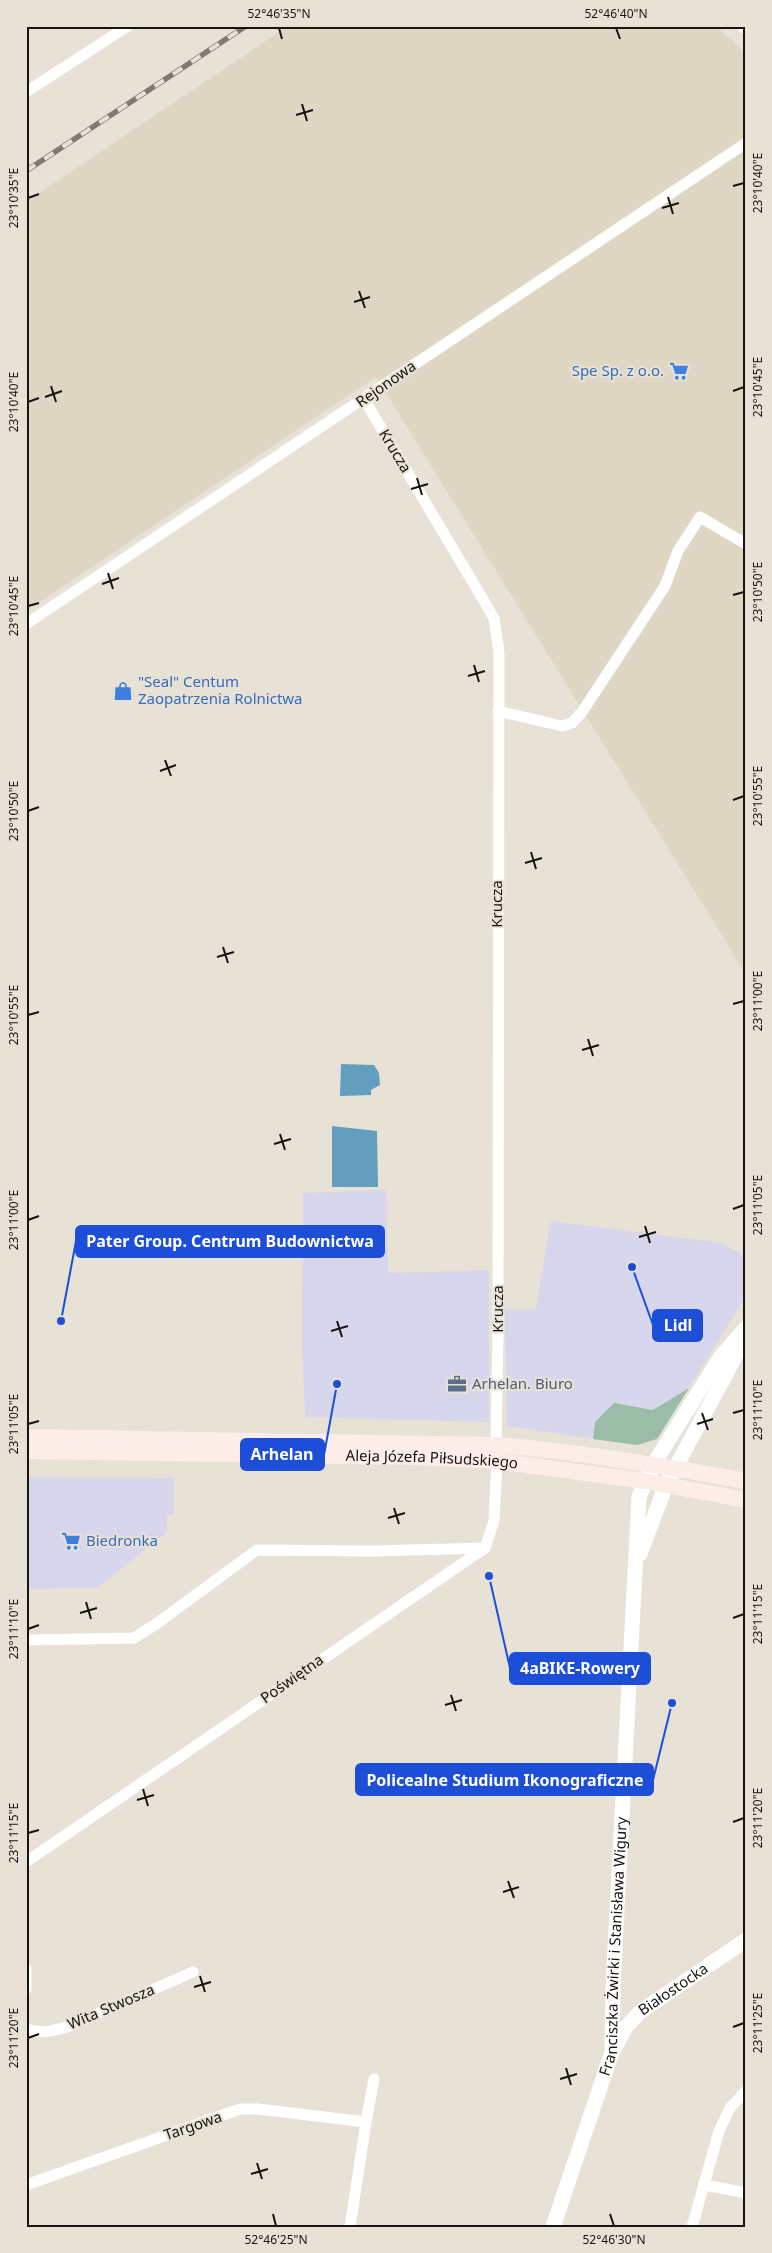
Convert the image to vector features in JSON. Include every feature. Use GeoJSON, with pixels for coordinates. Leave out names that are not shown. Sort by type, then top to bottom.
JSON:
{"type":"FeatureCollection","features":[{"type":"Feature","properties":{"kind":"main road","name":"Aleja Józefa Piłsudskiego"},"geometry":{"type":"LineString","coordinates":[[26,1438],[496,1453],[746,1500]]}},
{"type":"Feature","properties":{"kind":"main road","name":"Aleja Józefa Piłsudskiego"},"geometry":{"type":"LineString","coordinates":[[26,1451],[410,1457],[552,1450],[674,1468],[746,1482]]}},
{"type":"Feature","properties":{"kind":"street"},"geometry":{"type":"LineString","coordinates":[[26,92],[128,26]]}},
{"type":"Feature","properties":{"kind":"street"},"geometry":{"type":"LineString","coordinates":[[742,26],[746,29]]}},
{"type":"Feature","properties":{"kind":"street","name":"Rejonowa"},"geometry":{"type":"LineString","coordinates":[[26,624],[746,143]]}},
{"type":"Feature","properties":{"kind":"street","name":"Krucza"},"geometry":{"type":"LineString","coordinates":[[364,399],[494,618],[499,652],[498,1333],[496,1453]]}},
{"type":"Feature","properties":{"kind":"street"},"geometry":{"type":"LineString","coordinates":[[498,711],[562,726],[572,723],[665,586],[678,550],[700,517],[746,544]]}},
{"type":"Feature","properties":{"kind":"street","name":"Franciszka Żwirki i Stanisława Wigury"},"geometry":{"type":"LineString","coordinates":[[635,1568],[666,1485],[726,1360],[746,1328]]}},
{"type":"Feature","properties":{"kind":"street","name":"Franciszka Żwirki i Stanisława Wigury"},"geometry":{"type":"LineString","coordinates":[[553,2227],[612,2052],[612,2013],[638,1506],[645,1481],[654,1465],[746,1332]]}},
{"type":"Feature","properties":{"kind":"street"},"geometry":{"type":"LineString","coordinates":[[26,1640],[134,1638],[257,1550],[373,1551],[484,1548],[494,1521],[496,1453]]}},
{"type":"Feature","properties":{"kind":"street","name":"Poświętna"},"geometry":{"type":"LineString","coordinates":[[26,1862],[484,1548]]}},
{"type":"Feature","properties":{"kind":"street","name":"Białostocka"},"geometry":{"type":"LineString","coordinates":[[612,2052],[626,2027],[640,2012],[746,1940]]}},
{"type":"Feature","properties":{"kind":"street"},"geometry":{"type":"LineString","coordinates":[[26,1969],[26,1989]]}},
{"type":"Feature","properties":{"kind":"street","name":"Wita Stwosza"},"geometry":{"type":"LineString","coordinates":[[26,2029],[35,2032],[49,2032],[67,2027],[193,1972]]}},
{"type":"Feature","properties":{"kind":"street"},"geometry":{"type":"LineString","coordinates":[[350,2227],[374,2079]]}},
{"type":"Feature","properties":{"kind":"street"},"geometry":{"type":"LineString","coordinates":[[692,2227],[719,2131],[730,2108],[746,2091]]}},
{"type":"Feature","properties":{"kind":"street","name":"Targowa"},"geometry":{"type":"LineString","coordinates":[[26,2185],[240,2109],[258,2109],[366,2122]]}},
{"type":"Feature","properties":{"kind":"street"},"geometry":{"type":"LineString","coordinates":[[704,2186],[746,2193]]}},
{"type":"Feature","properties":{"kind":"shaded area"},"geometry":{"type":"Polygon","coordinates":[[[288,26],[716,26],[746,54],[746,974],[376,377],[26,611],[26,202],[288,26]]]}},
{"type":"Feature","properties":{"kind":"shaded area"},"geometry":{"type":"Polygon","coordinates":[[[386,1190],[388,1273],[489,1270],[489,1422],[305,1417],[302,1346],[303,1193],[386,1190]]]}},
{"type":"Feature","properties":{"kind":"shaded area"},"geometry":{"type":"Polygon","coordinates":[[[551,1221],[722,1243],[746,1256],[746,1296],[657,1439],[637,1445],[507,1426],[505,1310],[536,1309],[551,1221]]]}},
{"type":"Feature","properties":{"kind":"shaded area"},"geometry":{"type":"Polygon","coordinates":[[[26,1477],[174,1478],[174,1515],[167,1515],[167,1532],[97,1588],[26,1589],[26,1477]]]}},
{"type":"Feature","properties":{"kind":"green space"},"geometry":{"type":"Polygon","coordinates":[[[689,1388],[657,1439],[637,1445],[593,1439],[595,1422],[614,1403],[653,1410],[689,1388]]]}},
{"type":"Feature","properties":{"kind":"water"},"geometry":{"type":"Polygon","coordinates":[[[341,1064],[374,1065],[379,1073],[380,1085],[371,1090],[371,1095],[340,1096],[341,1064]]]}},
{"type":"Feature","properties":{"kind":"water"},"geometry":{"type":"Polygon","coordinates":[[[332,1126],[377,1131],[378,1187],[332,1187],[332,1126]]]}},
{"type":"Feature","properties":{"kind":"railway"},"geometry":{"type":"LineString","coordinates":[[26,171],[246,26]]}},
{"type":"Feature","properties":{"kind":"place","name":"Spe Sp. z o.o."},"geometry":{"type":"Point","coordinates":[679,371]}},
{"type":"Feature","properties":{"kind":"place","name":"\"Seal\" Centum Zaopatrzenia Rolnictwa"},"geometry":{"type":"Point","coordinates":[123,691]}},
{"type":"Feature","properties":{"kind":"place","name":"Lidl"},"geometry":{"type":"Point","coordinates":[632,1267]}},
{"type":"Feature","properties":{"kind":"place","name":"Pater Group. Centrum Budownictwa"},"geometry":{"type":"Point","coordinates":[61,1321]}},
{"type":"Feature","properties":{"kind":"place","name":"Arhelan"},"geometry":{"type":"Point","coordinates":[337,1384]}},
{"type":"Feature","properties":{"kind":"place","name":"Arhelan. Biuro"},"geometry":{"type":"Point","coordinates":[457,1384]}},
{"type":"Feature","properties":{"kind":"place","name":"Biedronka"},"geometry":{"type":"Point","coordinates":[71,1541]}},
{"type":"Feature","properties":{"kind":"place","name":"4aBIKE-Rowery"},"geometry":{"type":"Point","coordinates":[489,1576]}},
{"type":"Feature","properties":{"kind":"place","name":"Policealne Studium Ikonograficzne"},"geometry":{"type":"Point","coordinates":[672,1703]}}]}
